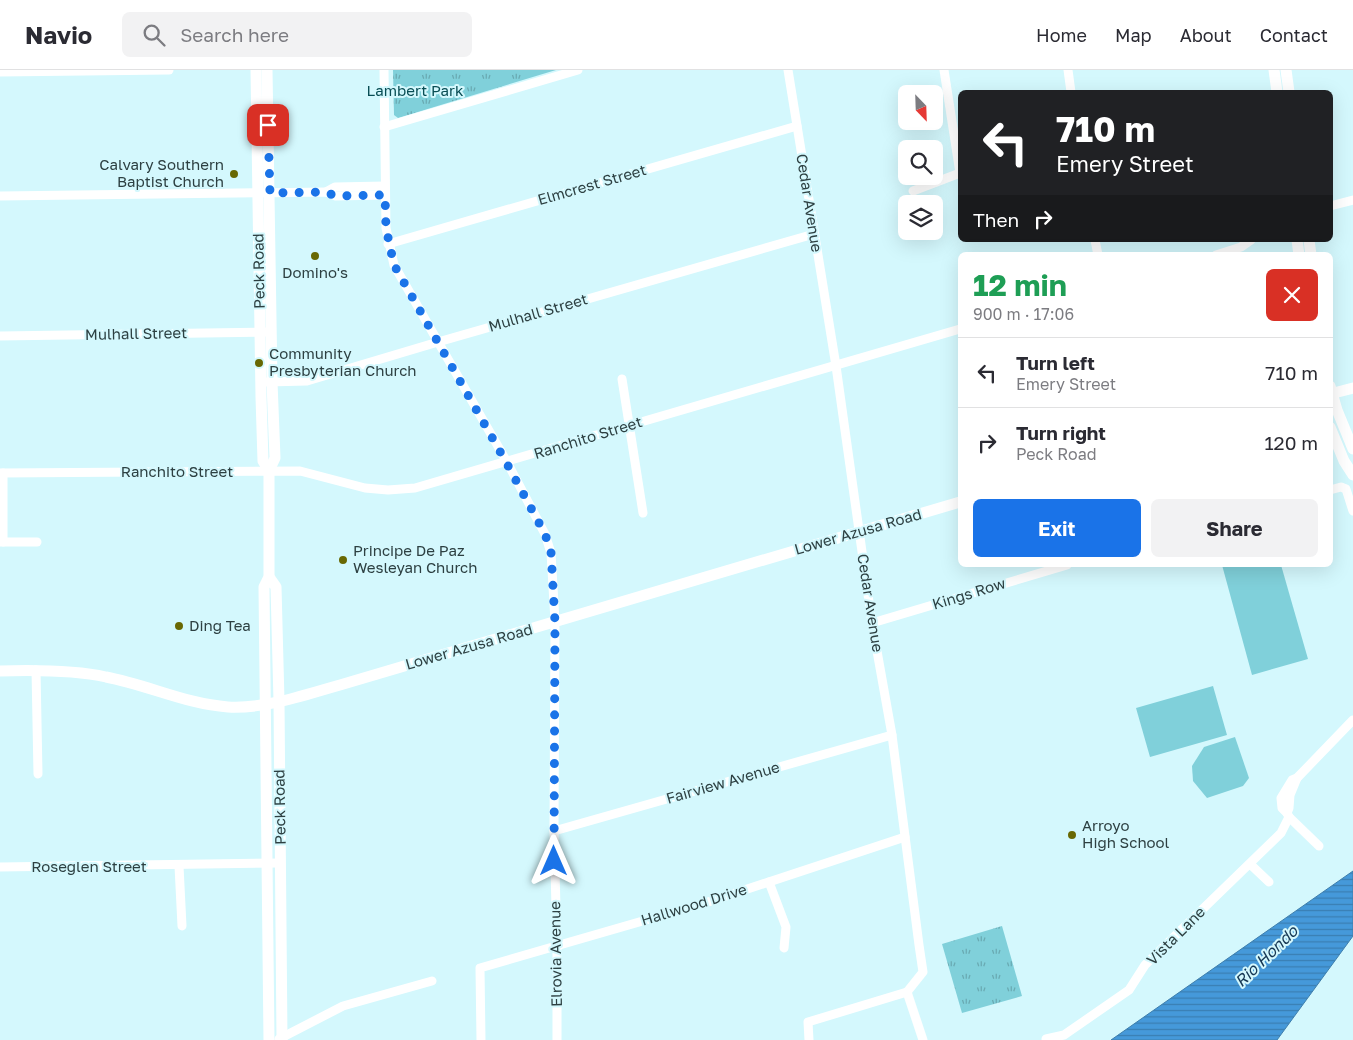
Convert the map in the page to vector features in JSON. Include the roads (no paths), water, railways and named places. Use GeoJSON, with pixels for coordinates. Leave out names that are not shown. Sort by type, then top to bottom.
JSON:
{"type":"FeatureCollection","features":[{"type":"Feature","properties":{"kind":"main road","name":"Peck Road"},"geometry":{"type":"LineString","coordinates":[[256,70],[264,193]]}},
{"type":"Feature","properties":{"kind":"main road","name":"Peck Road"},"geometry":{"type":"LineString","coordinates":[[267,70],[264,193],[266,382],[263,461],[269,471],[269,577],[264,587],[269,1040]]}},
{"type":"Feature","properties":{"kind":"main road"},"geometry":{"type":"LineString","coordinates":[[1274,70],[1277,90]]}},
{"type":"Feature","properties":{"kind":"main road"},"geometry":{"type":"LineString","coordinates":[[1286,70],[1289,90]]}},
{"type":"Feature","properties":{"kind":"main road"},"geometry":{"type":"LineString","coordinates":[[1333,391],[1353,388]]}},
{"type":"Feature","properties":{"kind":"main road"},"geometry":{"type":"LineString","coordinates":[[1333,396],[1353,449]]}},
{"type":"Feature","properties":{"kind":"main road"},"geometry":{"type":"LineString","coordinates":[[1333,435],[1344,461],[1353,475]]}},
{"type":"Feature","properties":{"kind":"main road","name":"Lower Azusa Road"},"geometry":{"type":"LineString","coordinates":[[0,671],[36,670],[108,677],[197,703],[230,707],[266,704],[340,685],[958,503]]}},
{"type":"Feature","properties":{"kind":"main road","name":"Peck Road"},"geometry":{"type":"LineString","coordinates":[[269,577],[276,587],[279,701],[281,1039]]}},
{"type":"Feature","properties":{"kind":"street"},"geometry":{"type":"LineString","coordinates":[[0,72],[169,70]]}},
{"type":"Feature","properties":{"kind":"street","name":"Elrovia Avenue"},"geometry":{"type":"LineString","coordinates":[[384,70],[385,190],[388,244],[394,265],[506,462],[545,534],[551,552],[555,622],[554,831],[557,1040]]}},
{"type":"Feature","properties":{"kind":"street"},"geometry":{"type":"LineString","coordinates":[[384,127],[578,70]]}},
{"type":"Feature","properties":{"kind":"street","name":"Cedar Avenue"},"geometry":{"type":"LineString","coordinates":[[788,70],[836,366],[858,531],[892,735],[906,837],[923,972],[907,992]]}},
{"type":"Feature","properties":{"kind":"street"},"geometry":{"type":"LineString","coordinates":[[944,70],[958,160]]}},
{"type":"Feature","properties":{"kind":"street"},"geometry":{"type":"LineString","coordinates":[[1068,70],[1071,90]]}},
{"type":"Feature","properties":{"kind":"street","name":"Elmcrest Street"},"geometry":{"type":"LineString","coordinates":[[388,244],[797,126]]}},
{"type":"Feature","properties":{"kind":"street"},"geometry":{"type":"LineString","coordinates":[[913,191],[958,174]]}},
{"type":"Feature","properties":{"kind":"street"},"geometry":{"type":"LineString","coordinates":[[0,196],[326,192],[335,187],[385,190]]}},
{"type":"Feature","properties":{"kind":"street"},"geometry":{"type":"LineString","coordinates":[[1333,205],[1353,200]]}},
{"type":"Feature","properties":{"kind":"street","name":"Mulhall Street"},"geometry":{"type":"LineString","coordinates":[[266,382],[307,382],[438,342],[814,234]]}},
{"type":"Feature","properties":{"kind":"street"},"geometry":{"type":"LineString","coordinates":[[1225,252],[1241,247],[1248,242]]}},
{"type":"Feature","properties":{"kind":"street","name":"Ranchito Street"},"geometry":{"type":"LineString","coordinates":[[1,473],[300,471],[365,488],[388,490],[415,488],[958,330]]}},
{"type":"Feature","properties":{"kind":"street","name":"Mulhall Street"},"geometry":{"type":"LineString","coordinates":[[0,336],[266,332]]}},
{"type":"Feature","properties":{"kind":"street"},"geometry":{"type":"LineString","coordinates":[[622,379],[643,513]]}},
{"type":"Feature","properties":{"kind":"street"},"geometry":{"type":"LineString","coordinates":[[1,473],[1,542],[36,542]]}},
{"type":"Feature","properties":{"kind":"street"},"geometry":{"type":"LineString","coordinates":[[1333,489],[1341,487],[1346,490],[1353,511]]}},
{"type":"Feature","properties":{"kind":"street","name":"Kings Row"},"geometry":{"type":"LineString","coordinates":[[872,623],[1060,567]]}},
{"type":"Feature","properties":{"kind":"street"},"geometry":{"type":"LineString","coordinates":[[36,670],[38,774]]}},
{"type":"Feature","properties":{"kind":"street"},"geometry":{"type":"LineString","coordinates":[[1319,846],[1282,808],[1281,798],[1292,780],[1297,778],[1353,720]]}},
{"type":"Feature","properties":{"kind":"street","name":"Fairview Avenue"},"geometry":{"type":"LineString","coordinates":[[554,831],[892,735]]}},
{"type":"Feature","properties":{"kind":"street","name":"Vista Lane"},"geometry":{"type":"LineString","coordinates":[[1046,1039],[1064,1035],[1129,990],[1145,965],[1281,833],[1288,815]]}},
{"type":"Feature","properties":{"kind":"street","name":"Hallwood Drive"},"geometry":{"type":"LineString","coordinates":[[481,1040],[480,968],[769,882],[906,837]]}},
{"type":"Feature","properties":{"kind":"street","name":"Roseglen Street"},"geometry":{"type":"LineString","coordinates":[[0,867],[280,864]]}},
{"type":"Feature","properties":{"kind":"street"},"geometry":{"type":"LineString","coordinates":[[1250,864],[1269,882]]}},
{"type":"Feature","properties":{"kind":"street"},"geometry":{"type":"LineString","coordinates":[[179,866],[182,926]]}},
{"type":"Feature","properties":{"kind":"street"},"geometry":{"type":"LineString","coordinates":[[769,882],[786,927],[784,948]]}},
{"type":"Feature","properties":{"kind":"street"},"geometry":{"type":"LineString","coordinates":[[281,1039],[343,1006],[432,981]]}},
{"type":"Feature","properties":{"kind":"street"},"geometry":{"type":"LineString","coordinates":[[808,1040],[808,1022],[907,992],[923,1040]]}},
{"type":"Feature","properties":{"kind":"water","name":"Rio Hondo"},"geometry":{"type":"Polygon","coordinates":[[[1353,871],[1353,936],[1277,1040],[1111,1040],[1353,871]]]}},
{"type":"Feature","properties":{"kind":"place","name":"Calvary Southern Baptist Church"},"geometry":{"type":"Point","coordinates":[234,174]}},
{"type":"Feature","properties":{"kind":"place","name":"Domino's"},"geometry":{"type":"Point","coordinates":[315,256]}},
{"type":"Feature","properties":{"kind":"place","name":"Community Presbyterian Church"},"geometry":{"type":"Point","coordinates":[259,363]}},
{"type":"Feature","properties":{"kind":"place","name":"Principe De Paz Wesleyan Church"},"geometry":{"type":"Point","coordinates":[343,560]}},
{"type":"Feature","properties":{"kind":"place","name":"Ding Tea"},"geometry":{"type":"Point","coordinates":[179,626]}},
{"type":"Feature","properties":{"kind":"place","name":"Arroyo High School"},"geometry":{"type":"Point","coordinates":[1072,835]}},
{"type":"Feature","properties":{"kind":"park label","name":"Lambert Park"},"geometry":{"type":"Point","coordinates":[415,91]}}]}
